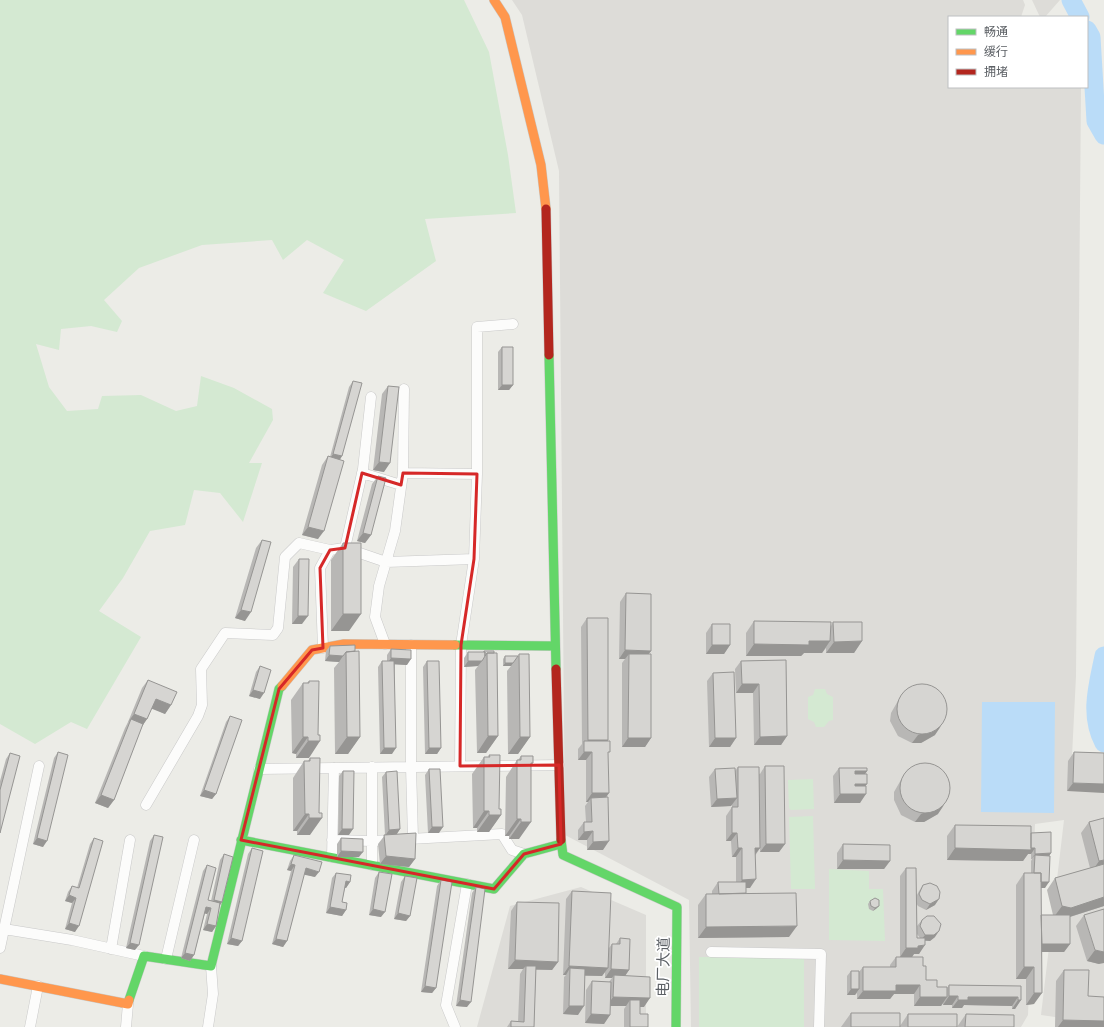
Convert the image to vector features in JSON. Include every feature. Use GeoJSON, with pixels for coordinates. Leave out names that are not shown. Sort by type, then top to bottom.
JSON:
{"type":"FeatureCollection","features":[{"type":"Feature","properties":{"kind":"street"},"geometry":{"type":"LineString","coordinates":[[332,840],[372,841],[502,834],[512,850],[524,854],[561,844],[546,212],[538,150],[505,17],[494,0]]}},
{"type":"Feature","properties":{"kind":"street"},"geometry":{"type":"LineString","coordinates":[[460,766],[461,645],[474,559],[477,474],[477,327],[513,324]]}},
{"type":"Feature","properties":{"kind":"street"},"geometry":{"type":"LineString","coordinates":[[385,644],[375,616],[379,586],[395,532],[403,473],[404,389]]}},
{"type":"Feature","properties":{"kind":"street"},"geometry":{"type":"LineString","coordinates":[[345,548],[362,473],[371,397]]}},
{"type":"Feature","properties":{"kind":"street"},"geometry":{"type":"LineString","coordinates":[[362,473],[401,485]]}},
{"type":"Feature","properties":{"kind":"street"},"geometry":{"type":"LineString","coordinates":[[403,473],[477,474]]}},
{"type":"Feature","properties":{"kind":"street"},"geometry":{"type":"LineString","coordinates":[[146,804],[198,716],[202,705],[201,669],[225,633],[272,635],[278,628],[285,557],[299,543],[330,550],[345,548],[386,562],[474,559]]}},
{"type":"Feature","properties":{"kind":"street"},"geometry":{"type":"LineString","coordinates":[[323,648],[320,568],[330,550]]}},
{"type":"Feature","properties":{"kind":"street"},"geometry":{"type":"LineString","coordinates":[[208,1027],[213,994],[211,966],[279,689],[312,650],[344,644],[556,646]]}},
{"type":"Feature","properties":{"kind":"street"},"geometry":{"type":"LineString","coordinates":[[411,645],[411,767],[413,838]]}},
{"type":"Feature","properties":{"kind":"street"},"geometry":{"type":"LineString","coordinates":[[259,769],[559,765]]}},
{"type":"Feature","properties":{"kind":"street"},"geometry":{"type":"LineString","coordinates":[[0,948],[38,766]]}},
{"type":"Feature","properties":{"kind":"street"},"geometry":{"type":"LineString","coordinates":[[332,857],[334,768]]}},
{"type":"Feature","properties":{"kind":"street"},"geometry":{"type":"LineString","coordinates":[[372,768],[372,865]]}},
{"type":"Feature","properties":{"kind":"street"},"geometry":{"type":"LineString","coordinates":[[111,948],[130,840]]}},
{"type":"Feature","properties":{"kind":"street"},"geometry":{"type":"LineString","coordinates":[[166,960],[194,840]]}},
{"type":"Feature","properties":{"kind":"street"},"geometry":{"type":"LineString","coordinates":[[241,840],[494,889],[524,854]]}},
{"type":"Feature","properties":{"kind":"street","name":"电厂大道"},"geometry":{"type":"LineString","coordinates":[[561,844],[563,855],[678,907],[676,1027]]}},
{"type":"Feature","properties":{"kind":"street"},"geometry":{"type":"LineString","coordinates":[[454,1027],[446,1005],[467,884]]}},
{"type":"Feature","properties":{"kind":"street"},"geometry":{"type":"LineString","coordinates":[[4,929],[72,940],[166,960],[211,966]]}},
{"type":"Feature","properties":{"kind":"street"},"geometry":{"type":"LineString","coordinates":[[712,952],[821,954],[820,1027]]}},
{"type":"Feature","properties":{"kind":"street"},"geometry":{"type":"LineString","coordinates":[[126,1027],[128,1004],[144,956]]}},
{"type":"Feature","properties":{"kind":"street"},"geometry":{"type":"LineString","coordinates":[[0,979],[128,1004]]}},
{"type":"Feature","properties":{"kind":"street"},"geometry":{"type":"LineString","coordinates":[[30,1027],[38,986]]}},
{"type":"Feature","properties":{"kind":"highlighted area"},"geometry":{"type":"Polygon","coordinates":[[[362,473],[401,485],[403,473],[477,474],[474,559],[461,645],[460,766],[559,765],[561,844],[524,854],[494,889],[241,840],[279,689],[312,650],[323,648],[320,568],[330,550],[345,548],[362,473]]]}},
{"type":"Feature","properties":{"kind":"shaded area"},"geometry":{"type":"Polygon","coordinates":[[[512,0],[1023,0],[1025,5],[1021,16],[948,16],[948,88],[1081,88],[1076,676],[1072,756],[1104,756],[1104,1024],[1041,1015],[1064,820],[1035,824],[1028,1015],[1021,1027],[691,1027],[689,900],[565,835],[559,171],[522,15],[512,0]]]}},
{"type":"Feature","properties":{"kind":"shaded area"},"geometry":{"type":"Polygon","coordinates":[[[1032,0],[1060,0],[1046,16],[1040,16],[1032,0]]]}},
{"type":"Feature","properties":{"kind":"shaded area"},"geometry":{"type":"Polygon","coordinates":[[[581,887],[646,915],[646,1027],[477,1027],[510,906],[581,887]]]}},
{"type":"Feature","properties":{"kind":"green space"},"geometry":{"type":"Polygon","coordinates":[[[0,0],[464,0],[489,52],[508,155],[516,213],[425,219],[436,261],[366,311],[323,293],[344,260],[307,240],[283,260],[272,240],[202,245],[139,268],[104,300],[122,321],[117,332],[91,326],[61,329],[59,350],[36,344],[49,387],[67,411],[98,409],[102,396],[141,395],[176,411],[197,406],[201,376],[234,388],[272,409],[273,420],[249,463],[262,463],[243,522],[220,493],[194,490],[185,525],[150,531],[123,578],[99,611],[141,637],[87,729],[71,722],[35,744],[0,724],[0,0]]]}},
{"type":"Feature","properties":{"kind":"green space"},"geometry":{"type":"Polygon","coordinates":[[[815,689],[825,689],[827,694],[833,697],[833,720],[829,721],[824,727],[816,727],[814,722],[808,719],[808,697],[813,695],[815,689]]]}},
{"type":"Feature","properties":{"kind":"green space"},"geometry":{"type":"Polygon","coordinates":[[[813,779],[814,809],[791,810],[789,808],[788,780],[813,779]]]}},
{"type":"Feature","properties":{"kind":"green space"},"geometry":{"type":"Polygon","coordinates":[[[813,816],[815,889],[791,889],[789,817],[813,816]]]}},
{"type":"Feature","properties":{"kind":"green space"},"geometry":{"type":"Polygon","coordinates":[[[829,869],[869,871],[869,889],[883,889],[885,941],[829,940],[829,869]]]}},
{"type":"Feature","properties":{"kind":"green space"},"geometry":{"type":"Polygon","coordinates":[[[699,957],[804,958],[804,1027],[699,1027],[699,957]]]}},
{"type":"Feature","properties":{"kind":"water"},"geometry":{"type":"Polygon","coordinates":[[[982,702],[1055,702],[1054,813],[981,812],[982,702]]]}},
{"type":"Feature","properties":{"kind":"building"},"geometry":{"type":"Polygon","coordinates":[[[502,347],[513,347],[513,385],[502,385],[502,347]]]}},
{"type":"Feature","properties":{"kind":"building"},"geometry":{"type":"Polygon","coordinates":[[[353,381],[362,383],[342,456],[333,454],[353,381]]]}},
{"type":"Feature","properties":{"kind":"building"},"geometry":{"type":"Polygon","coordinates":[[[388,386],[399,387],[390,463],[379,462],[388,386]]]}},
{"type":"Feature","properties":{"kind":"building"},"geometry":{"type":"Polygon","coordinates":[[[328,456],[344,461],[324,531],[308,527],[328,456]]]}},
{"type":"Feature","properties":{"kind":"building"},"geometry":{"type":"Polygon","coordinates":[[[378,476],[386,478],[371,535],[363,533],[378,476]]]}},
{"type":"Feature","properties":{"kind":"building"},"geometry":{"type":"Polygon","coordinates":[[[262,540],[271,542],[251,612],[241,610],[262,540]]]}},
{"type":"Feature","properties":{"kind":"building"},"geometry":{"type":"Polygon","coordinates":[[[343,543],[361,543],[361,614],[343,614],[343,543]]]}},
{"type":"Feature","properties":{"kind":"building"},"geometry":{"type":"Polygon","coordinates":[[[299,559],[309,559],[308,616],[298,616],[299,559]]]}},
{"type":"Feature","properties":{"kind":"building"},"geometry":{"type":"Polygon","coordinates":[[[626,593],[651,594],[651,651],[625,650],[626,593]]]}},
{"type":"Feature","properties":{"kind":"building"},"geometry":{"type":"Polygon","coordinates":[[[587,618],[608,618],[608,740],[588,740],[587,618]]]}},
{"type":"Feature","properties":{"kind":"building"},"geometry":{"type":"Polygon","coordinates":[[[754,621],[831,622],[830,641],[809,641],[809,645],[754,644],[754,621]]]}},
{"type":"Feature","properties":{"kind":"building"},"geometry":{"type":"Polygon","coordinates":[[[833,622],[862,622],[862,641],[834,642],[833,622]]]}},
{"type":"Feature","properties":{"kind":"building"},"geometry":{"type":"Polygon","coordinates":[[[712,624],[730,624],[730,645],[712,645],[712,624]]]}},
{"type":"Feature","properties":{"kind":"building"},"geometry":{"type":"Polygon","coordinates":[[[355,645],[355,651],[346,652],[343,656],[329,655],[330,646],[355,645]]]}},
{"type":"Feature","properties":{"kind":"building"},"geometry":{"type":"Polygon","coordinates":[[[391,649],[411,650],[411,659],[391,658],[391,649]]]}},
{"type":"Feature","properties":{"kind":"building"},"geometry":{"type":"Polygon","coordinates":[[[359,651],[360,737],[347,737],[346,652],[359,651]]]}},
{"type":"Feature","properties":{"kind":"building"},"geometry":{"type":"Polygon","coordinates":[[[484,651],[494,651],[494,653],[487,653],[485,656],[484,651]]]}},
{"type":"Feature","properties":{"kind":"building"},"geometry":{"type":"Polygon","coordinates":[[[468,652],[485,652],[485,656],[482,661],[468,661],[468,652]]]}},
{"type":"Feature","properties":{"kind":"building"},"geometry":{"type":"Polygon","coordinates":[[[487,653],[497,653],[498,736],[488,736],[487,653]]]}},
{"type":"Feature","properties":{"kind":"building"},"geometry":{"type":"Polygon","coordinates":[[[519,654],[529,654],[530,737],[520,737],[519,654]]]}},
{"type":"Feature","properties":{"kind":"building"},"geometry":{"type":"Polygon","coordinates":[[[629,654],[651,654],[651,738],[628,738],[629,654]]]}},
{"type":"Feature","properties":{"kind":"building"},"geometry":{"type":"Polygon","coordinates":[[[505,656],[518,656],[513,663],[505,663],[505,656]]]}},
{"type":"Feature","properties":{"kind":"building"},"geometry":{"type":"Polygon","coordinates":[[[786,660],[787,736],[760,737],[759,684],[742,684],[741,661],[786,660]]]}},
{"type":"Feature","properties":{"kind":"building"},"geometry":{"type":"Polygon","coordinates":[[[382,661],[394,661],[396,748],[384,748],[382,661]]]}},
{"type":"Feature","properties":{"kind":"building"},"geometry":{"type":"Polygon","coordinates":[[[427,661],[439,661],[441,748],[429,748],[427,661]]]}},
{"type":"Feature","properties":{"kind":"building"},"geometry":{"type":"Polygon","coordinates":[[[260,666],[271,670],[264,693],[253,690],[260,666]]]}},
{"type":"Feature","properties":{"kind":"building"},"geometry":{"type":"Polygon","coordinates":[[[734,672],[736,738],[715,738],[713,673],[734,672]]]}},
{"type":"Feature","properties":{"kind":"building"},"geometry":{"type":"Polygon","coordinates":[[[148,680],[177,692],[171,705],[156,699],[147,719],[134,714],[148,680]]]}},
{"type":"Feature","properties":{"kind":"building"},"geometry":{"type":"Polygon","coordinates":[[[309,681],[319,681],[318,735],[320,735],[320,741],[308,741],[308,737],[303,737],[303,683],[309,683],[309,681]]]}},
{"type":"Feature","properties":{"kind":"building"},"geometry":{"type":"Polygon","coordinates":[[[922,684],[931,686],[940,691],[945,700],[947,709],[945,718],[940,727],[931,732],[922,734],[913,732],[904,727],[899,718],[897,709],[899,700],[904,691],[913,686],[922,684]]]}},
{"type":"Feature","properties":{"kind":"building"},"geometry":{"type":"Polygon","coordinates":[[[230,716],[242,720],[216,794],[204,790],[230,716]]]}},
{"type":"Feature","properties":{"kind":"building"},"geometry":{"type":"Polygon","coordinates":[[[131,719],[143,724],[114,800],[101,795],[131,719]]]}},
{"type":"Feature","properties":{"kind":"building"},"geometry":{"type":"Polygon","coordinates":[[[584,741],[610,741],[610,752],[608,752],[609,793],[592,793],[592,752],[584,752],[584,741]]]}},
{"type":"Feature","properties":{"kind":"building"},"geometry":{"type":"Polygon","coordinates":[[[58,752],[68,755],[47,841],[37,838],[58,752]]]}},
{"type":"Feature","properties":{"kind":"building"},"geometry":{"type":"Polygon","coordinates":[[[1074,752],[1104,753],[1104,784],[1073,783],[1074,752]]]}},
{"type":"Feature","properties":{"kind":"building"},"geometry":{"type":"Polygon","coordinates":[[[10,753],[20,756],[0,833],[0,790],[10,753]]]}},
{"type":"Feature","properties":{"kind":"building"},"geometry":{"type":"Polygon","coordinates":[[[489,755],[500,755],[499,809],[501,809],[501,815],[489,815],[489,811],[484,811],[484,757],[490,757],[489,755]]]}},
{"type":"Feature","properties":{"kind":"building"},"geometry":{"type":"Polygon","coordinates":[[[521,756],[533,756],[533,763],[531,763],[531,822],[521,822],[521,819],[517,819],[517,760],[521,760],[521,756]]]}},
{"type":"Feature","properties":{"kind":"building"},"geometry":{"type":"Polygon","coordinates":[[[310,758],[320,758],[319,813],[322,813],[322,818],[309,818],[309,814],[305,814],[304,761],[310,761],[310,758]]]}},
{"type":"Feature","properties":{"kind":"building"},"geometry":{"type":"Polygon","coordinates":[[[925,763],[935,765],[943,770],[948,778],[950,788],[948,798],[943,806],[935,811],[925,813],[915,811],[907,806],[902,798],[900,788],[902,778],[907,770],[915,765],[925,763]]]}},
{"type":"Feature","properties":{"kind":"building"},"geometry":{"type":"Polygon","coordinates":[[[765,766],[784,766],[785,844],[766,844],[765,766]]]}},
{"type":"Feature","properties":{"kind":"building"},"geometry":{"type":"Polygon","coordinates":[[[738,767],[759,767],[760,848],[755,848],[756,879],[742,880],[742,848],[738,848],[737,833],[732,833],[732,807],[738,807],[738,767]]]}},
{"type":"Feature","properties":{"kind":"building"},"geometry":{"type":"Polygon","coordinates":[[[735,768],[737,798],[717,799],[715,769],[735,768]]]}},
{"type":"Feature","properties":{"kind":"building"},"geometry":{"type":"Polygon","coordinates":[[[839,768],[867,768],[867,771],[855,771],[855,774],[867,774],[867,784],[855,784],[855,786],[866,786],[866,794],[840,794],[839,768]]]}},
{"type":"Feature","properties":{"kind":"building"},"geometry":{"type":"Polygon","coordinates":[[[429,769],[440,769],[443,827],[432,827],[429,769]]]}},
{"type":"Feature","properties":{"kind":"building"},"geometry":{"type":"Polygon","coordinates":[[[343,771],[354,771],[353,829],[342,829],[343,771]]]}},
{"type":"Feature","properties":{"kind":"building"},"geometry":{"type":"Polygon","coordinates":[[[397,771],[400,829],[389,830],[386,772],[397,771]]]}},
{"type":"Feature","properties":{"kind":"building"},"geometry":{"type":"Polygon","coordinates":[[[608,797],[609,841],[593,842],[593,831],[584,832],[584,822],[592,822],[591,798],[608,797]]]}},
{"type":"Feature","properties":{"kind":"building"},"geometry":{"type":"Polygon","coordinates":[[[1104,818],[1104,860],[1099,861],[1089,822],[1104,818]]]}},
{"type":"Feature","properties":{"kind":"building"},"geometry":{"type":"Polygon","coordinates":[[[955,825],[1031,826],[1031,850],[955,848],[955,825]]]}},
{"type":"Feature","properties":{"kind":"building"},"geometry":{"type":"Polygon","coordinates":[[[1051,832],[1051,853],[1035,854],[1035,848],[1031,848],[1031,833],[1051,832]]]}},
{"type":"Feature","properties":{"kind":"building"},"geometry":{"type":"Polygon","coordinates":[[[416,833],[415,859],[386,856],[384,835],[416,833]]]}},
{"type":"Feature","properties":{"kind":"building"},"geometry":{"type":"Polygon","coordinates":[[[154,835],[163,837],[139,945],[130,943],[154,835]]]}},
{"type":"Feature","properties":{"kind":"building"},"geometry":{"type":"Polygon","coordinates":[[[94,838],[103,841],[79,926],[69,923],[76,898],[69,895],[72,886],[79,888],[94,838]]]}},
{"type":"Feature","properties":{"kind":"building"},"geometry":{"type":"Polygon","coordinates":[[[341,838],[363,839],[363,852],[341,851],[341,838]]]}},
{"type":"Feature","properties":{"kind":"building"},"geometry":{"type":"Polygon","coordinates":[[[843,844],[890,845],[890,861],[843,860],[843,844]]]}},
{"type":"Feature","properties":{"kind":"building"},"geometry":{"type":"Polygon","coordinates":[[[252,848],[263,851],[242,941],[231,938],[252,848]]]}},
{"type":"Feature","properties":{"kind":"building"},"geometry":{"type":"Polygon","coordinates":[[[224,854],[233,857],[222,902],[214,900],[224,854]]]}},
{"type":"Feature","properties":{"kind":"building"},"geometry":{"type":"Polygon","coordinates":[[[294,855],[322,862],[319,872],[306,868],[287,941],[276,939],[295,865],[291,864],[294,855]]]}},
{"type":"Feature","properties":{"kind":"building"},"geometry":{"type":"Polygon","coordinates":[[[1035,855],[1050,856],[1049,882],[1041,882],[1041,873],[1034,873],[1035,855]]]}},
{"type":"Feature","properties":{"kind":"building"},"geometry":{"type":"Polygon","coordinates":[[[1104,864],[1104,897],[1071,908],[1062,906],[1055,878],[1104,864]]]}},
{"type":"Feature","properties":{"kind":"building"},"geometry":{"type":"Polygon","coordinates":[[[207,865],[216,868],[208,900],[220,903],[216,926],[207,924],[211,908],[206,907],[194,955],[185,953],[207,865]]]}},
{"type":"Feature","properties":{"kind":"building"},"geometry":{"type":"Polygon","coordinates":[[[906,868],[916,868],[917,938],[925,938],[925,945],[918,946],[918,948],[906,948],[906,868]]]}},
{"type":"Feature","properties":{"kind":"building"},"geometry":{"type":"Polygon","coordinates":[[[379,872],[392,874],[385,912],[373,909],[379,872]]]}},
{"type":"Feature","properties":{"kind":"building"},"geometry":{"type":"Polygon","coordinates":[[[336,873],[351,875],[350,882],[346,881],[342,902],[347,903],[346,910],[330,907],[336,873]]]}},
{"type":"Feature","properties":{"kind":"building"},"geometry":{"type":"Polygon","coordinates":[[[1024,873],[1041,873],[1042,993],[1034,993],[1034,967],[1024,967],[1024,873]]]}},
{"type":"Feature","properties":{"kind":"building"},"geometry":{"type":"Polygon","coordinates":[[[405,876],[417,878],[410,916],[398,913],[405,876]]]}},
{"type":"Feature","properties":{"kind":"building"},"geometry":{"type":"Polygon","coordinates":[[[441,880],[452,882],[436,988],[425,986],[441,880]]]}},
{"type":"Feature","properties":{"kind":"building"},"geometry":{"type":"Polygon","coordinates":[[[718,882],[746,882],[746,893],[719,894],[718,882]]]}},
{"type":"Feature","properties":{"kind":"building"},"geometry":{"type":"Polygon","coordinates":[[[930,883],[937,886],[940,892],[939,899],[930,904],[922,900],[919,894],[923,885],[930,883]]]}},
{"type":"Feature","properties":{"kind":"building"},"geometry":{"type":"Polygon","coordinates":[[[476,887],[485,889],[471,1002],[460,1000],[476,887]]]}},
{"type":"Feature","properties":{"kind":"building"},"geometry":{"type":"Polygon","coordinates":[[[572,891],[611,893],[608,968],[569,966],[572,891]]]}},
{"type":"Feature","properties":{"kind":"building"},"geometry":{"type":"Polygon","coordinates":[[[796,893],[797,926],[706,927],[706,894],[796,893]]]}},
{"type":"Feature","properties":{"kind":"building"},"geometry":{"type":"Polygon","coordinates":[[[875,898],[879,900],[879,906],[875,908],[871,906],[870,901],[875,898]]]}},
{"type":"Feature","properties":{"kind":"building"},"geometry":{"type":"Polygon","coordinates":[[[517,902],[559,903],[558,962],[515,960],[517,902]]]}},
{"type":"Feature","properties":{"kind":"building"},"geometry":{"type":"Polygon","coordinates":[[[1104,909],[1104,952],[1095,950],[1084,915],[1104,909]]]}},
{"type":"Feature","properties":{"kind":"building"},"geometry":{"type":"Polygon","coordinates":[[[1041,915],[1070,915],[1070,944],[1042,944],[1041,915]]]}},
{"type":"Feature","properties":{"kind":"building"},"geometry":{"type":"Polygon","coordinates":[[[927,916],[934,916],[941,924],[939,931],[934,935],[925,935],[920,926],[922,920],[927,916]]]}},
{"type":"Feature","properties":{"kind":"building"},"geometry":{"type":"Polygon","coordinates":[[[620,938],[630,939],[629,970],[611,969],[612,944],[620,944],[620,938]]]}},
{"type":"Feature","properties":{"kind":"building"},"geometry":{"type":"Polygon","coordinates":[[[896,957],[923,957],[923,966],[926,966],[926,980],[937,980],[937,987],[947,987],[947,997],[920,997],[920,985],[896,985],[896,991],[863,991],[863,967],[896,967],[896,957]]]}},
{"type":"Feature","properties":{"kind":"building"},"geometry":{"type":"Polygon","coordinates":[[[526,966],[536,966],[534,1027],[511,1027],[511,1021],[524,1022],[526,966]]]}},
{"type":"Feature","properties":{"kind":"building"},"geometry":{"type":"Polygon","coordinates":[[[570,968],[585,969],[584,1006],[569,1006],[570,968]]]}},
{"type":"Feature","properties":{"kind":"building"},"geometry":{"type":"Polygon","coordinates":[[[1064,970],[1089,970],[1088,996],[1104,997],[1104,1021],[1063,1020],[1064,970]]]}},
{"type":"Feature","properties":{"kind":"building"},"geometry":{"type":"Polygon","coordinates":[[[851,971],[859,971],[859,989],[851,989],[851,971]]]}},
{"type":"Feature","properties":{"kind":"building"},"geometry":{"type":"Polygon","coordinates":[[[614,975],[650,977],[650,998],[613,997],[614,975]]]}},
{"type":"Feature","properties":{"kind":"building"},"geometry":{"type":"Polygon","coordinates":[[[592,981],[611,982],[610,1015],[591,1014],[592,981]]]}},
{"type":"Feature","properties":{"kind":"building"},"geometry":{"type":"Polygon","coordinates":[[[949,985],[1021,986],[1021,1000],[1018,1000],[1018,997],[968,997],[968,1000],[958,1000],[958,996],[949,996],[949,985]]]}},
{"type":"Feature","properties":{"kind":"building"},"geometry":{"type":"Polygon","coordinates":[[[630,1000],[640,1000],[640,1014],[648,1014],[648,1027],[630,1027],[630,1000]]]}},
{"type":"Feature","properties":{"kind":"building"},"geometry":{"type":"Polygon","coordinates":[[[851,1013],[900,1013],[900,1027],[851,1027],[851,1013]]]}},
{"type":"Feature","properties":{"kind":"building"},"geometry":{"type":"Polygon","coordinates":[[[908,1014],[957,1014],[957,1027],[908,1027],[908,1014]]]}},
{"type":"Feature","properties":{"kind":"building"},"geometry":{"type":"Polygon","coordinates":[[[966,1014],[1014,1015],[1014,1027],[965,1027],[966,1014]]]}},
{"type":"Feature","properties":{"kind":"waterway"},"geometry":{"type":"LineString","coordinates":[[1071,0],[1079,16]]}},
{"type":"Feature","properties":{"kind":"waterway"},"geometry":{"type":"LineString","coordinates":[[1088,32],[1091,37],[1096,121],[1104,135]]}},
{"type":"Feature","properties":{"kind":"waterway"},"geometry":{"type":"LineString","coordinates":[[1104,656],[1096,700],[1099,732],[1104,743]]}},
{"type":"Feature","properties":{"kind":"traffic: fast"},"geometry":{"type":"LineString","coordinates":[[549,355],[556,669]]}},
{"type":"Feature","properties":{"kind":"traffic: fast"},"geometry":{"type":"LineString","coordinates":[[455,645],[555,646]]}},
{"type":"Feature","properties":{"kind":"traffic: fast"},"geometry":{"type":"LineString","coordinates":[[129,1000],[144,956],[211,966],[279,689],[282,686]]}},
{"type":"Feature","properties":{"kind":"traffic: fast"},"geometry":{"type":"LineString","coordinates":[[241,840],[494,889],[524,854],[561,844]]}},
{"type":"Feature","properties":{"kind":"traffic: fast"},"geometry":{"type":"LineString","coordinates":[[561,840],[563,855],[677,907],[676,1027]]}},
{"type":"Feature","properties":{"kind":"traffic: slow"},"geometry":{"type":"LineString","coordinates":[[494,0],[505,17],[541,165],[546,209]]}},
{"type":"Feature","properties":{"kind":"traffic: slow"},"geometry":{"type":"LineString","coordinates":[[282,686],[312,650],[344,644],[455,645]]}},
{"type":"Feature","properties":{"kind":"traffic: slow"},"geometry":{"type":"LineString","coordinates":[[0,979],[128,1004],[129,1000]]}},
{"type":"Feature","properties":{"kind":"traffic: jam"},"geometry":{"type":"LineString","coordinates":[[546,209],[549,355]]}},
{"type":"Feature","properties":{"kind":"traffic: jam"},"geometry":{"type":"LineString","coordinates":[[556,669],[561,840]]}}]}
